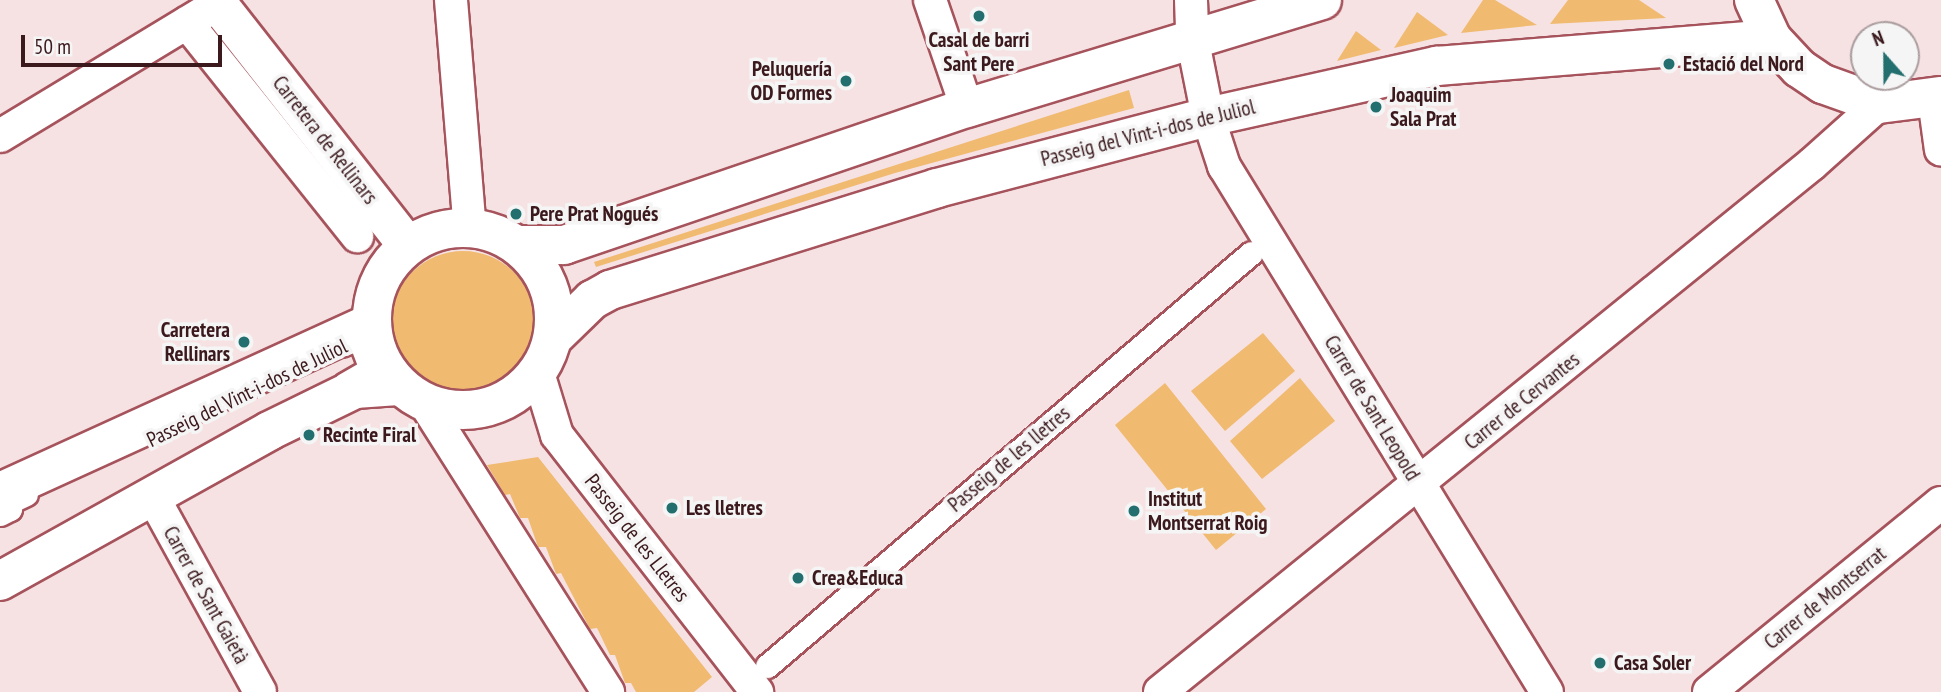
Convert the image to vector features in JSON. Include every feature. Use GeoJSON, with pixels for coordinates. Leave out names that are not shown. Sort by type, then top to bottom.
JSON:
{"type":"FeatureCollection","features":[{"type":"Feature","properties":{"kind":"street"},"geometry":{"type":"LineString","coordinates":[[451,0],[470,229]]}},
{"type":"Feature","properties":{"kind":"street"},"geometry":{"type":"LineString","coordinates":[[930,0],[967,108]]}},
{"type":"Feature","properties":{"kind":"street"},"geometry":{"type":"LineString","coordinates":[[608,692],[412,395],[377,354],[371,323],[376,287],[406,244],[444,230],[470,229],[520,246],[564,245],[967,108],[1191,18],[1322,0]]}},
{"type":"Feature","properties":{"kind":"street"},"geometry":{"type":"LineString","coordinates":[[1754,0],[1772,39],[1799,68],[1823,84],[1879,104],[1937,98],[1941,150]]}},
{"type":"Feature","properties":{"kind":"street"},"geometry":{"type":"LineString","coordinates":[[0,136],[206,9]]}},
{"type":"Feature","properties":{"kind":"street","name":"Carretera de Rellinars"},"geometry":{"type":"LineString","coordinates":[[206,9],[211,53],[357,236]]}},
{"type":"Feature","properties":{"kind":"street","name":"Carretera de Rellinars"},"geometry":{"type":"LineString","coordinates":[[206,9],[406,244]]}},
{"type":"Feature","properties":{"kind":"street","name":"Carrer de Sant Leopold"},"geometry":{"type":"LineString","coordinates":[[1191,18],[1208,117],[1224,166],[1547,692]]}},
{"type":"Feature","properties":{"kind":"street","name":"Passeig del Vint-i-dos de Juliol"},"geometry":{"type":"LineString","coordinates":[[555,336],[592,300],[610,290],[937,188],[1208,117],[1437,66],[1772,39]]}},
{"type":"Feature","properties":{"kind":"street","name":"Carrer de Cervantes"},"geometry":{"type":"LineString","coordinates":[[1160,692],[1397,497],[1419,485],[1812,164],[1879,104]]}},
{"type":"Feature","properties":{"kind":"street"},"geometry":{"type":"LineString","coordinates":[[412,395],[472,409],[508,398],[538,373],[555,336],[555,304],[544,273],[520,246]]}},
{"type":"Feature","properties":{"kind":"street","name":"Passeig de les lletres"},"geometry":{"type":"LineString","coordinates":[[762,679],[1251,253]]}},
{"type":"Feature","properties":{"kind":"street","name":"Passeig del Vint-i-dos de Juliol"},"geometry":{"type":"LineString","coordinates":[[0,492],[371,323]]}},
{"type":"Feature","properties":{"kind":"street","name":"Passeig del Vint-i-dos de Juliol"},"geometry":{"type":"LineString","coordinates":[[0,514],[10,509],[7,503],[28,492],[31,498],[323,359],[321,353],[359,338],[363,342],[370,373],[265,422],[0,569]]}},
{"type":"Feature","properties":{"kind":"street","name":"Passeig de les Lletres"},"geometry":{"type":"LineString","coordinates":[[538,373],[557,435],[762,679]]}},
{"type":"Feature","properties":{"kind":"street","name":"Passeig del Vint-i-dos de Juliol"},"geometry":{"type":"LineString","coordinates":[[0,580],[269,431],[355,390],[412,395]]}},
{"type":"Feature","properties":{"kind":"street","name":"Carrer de Sant Gaietà"},"geometry":{"type":"LineString","coordinates":[[153,497],[260,692]]}},
{"type":"Feature","properties":{"kind":"street","name":"Carrer de Montserrat"},"geometry":{"type":"LineString","coordinates":[[1709,692],[1941,503]]}},
{"type":"Feature","properties":{"kind":"shaded area"},"geometry":{"type":"Polygon","coordinates":[[[1483,0],[1495,0],[1537,25],[1461,33],[1483,0]]]}},
{"type":"Feature","properties":{"kind":"shaded area"},"geometry":{"type":"Polygon","coordinates":[[[1568,0],[1639,0],[1666,18],[1550,24],[1568,0]]]}},
{"type":"Feature","properties":{"kind":"shaded area"},"geometry":{"type":"Polygon","coordinates":[[[1417,12],[1448,35],[1394,48],[1417,12]]]}},
{"type":"Feature","properties":{"kind":"shaded area"},"geometry":{"type":"Polygon","coordinates":[[[1356,31],[1381,50],[1337,61],[1356,31]]]}},
{"type":"Feature","properties":{"kind":"shaded area"},"geometry":{"type":"Polygon","coordinates":[[[1129,90],[1134,108],[895,173],[596,267],[594,262],[1129,90]]]}},
{"type":"Feature","properties":{"kind":"shaded area"},"geometry":{"type":"Polygon","coordinates":[[[463,251],[491,256],[514,272],[530,295],[535,323],[530,351],[514,374],[491,390],[463,395],[435,390],[412,374],[396,351],[391,323],[396,295],[412,272],[435,256],[463,251]]]}},
{"type":"Feature","properties":{"kind":"shaded area"},"geometry":{"type":"Polygon","coordinates":[[[1263,333],[1295,371],[1225,431],[1191,391],[1263,333]]]}},
{"type":"Feature","properties":{"kind":"shaded area"},"geometry":{"type":"Polygon","coordinates":[[[1300,378],[1335,421],[1262,479],[1230,441],[1300,378]]]}},
{"type":"Feature","properties":{"kind":"shaded area"},"geometry":{"type":"Polygon","coordinates":[[[1165,383],[1266,509],[1216,550],[1115,425],[1165,383]]]}},
{"type":"Feature","properties":{"kind":"shaded area"},"geometry":{"type":"Polygon","coordinates":[[[538,457],[712,677],[694,692],[636,692],[631,683],[625,683],[615,655],[610,655],[597,628],[590,629],[561,573],[556,574],[546,547],[538,547],[528,518],[520,518],[510,494],[505,495],[487,465],[538,457]]]}},
{"type":"Feature","properties":{"kind":"place","name":"Casal de barri Sant Pere"},"geometry":{"type":"Point","coordinates":[979,16]}},
{"type":"Feature","properties":{"kind":"place","name":"Estació del Nord"},"geometry":{"type":"Point","coordinates":[1669,64]}},
{"type":"Feature","properties":{"kind":"place","name":"Peluquería OD Formes"},"geometry":{"type":"Point","coordinates":[846,81]}},
{"type":"Feature","properties":{"kind":"place","name":"Joaquim Sala Prat"},"geometry":{"type":"Point","coordinates":[1376,107]}},
{"type":"Feature","properties":{"kind":"place","name":"Pere Prat Nogués"},"geometry":{"type":"Point","coordinates":[516,214]}},
{"type":"Feature","properties":{"kind":"place","name":"Carretera Rellinars"},"geometry":{"type":"Point","coordinates":[244,342]}},
{"type":"Feature","properties":{"kind":"place","name":"Recinte Firal"},"geometry":{"type":"Point","coordinates":[309,435]}},
{"type":"Feature","properties":{"kind":"place","name":"Les lletres"},"geometry":{"type":"Point","coordinates":[672,508]}},
{"type":"Feature","properties":{"kind":"place","name":"Institut Montserrat Roig"},"geometry":{"type":"Point","coordinates":[1134,511]}},
{"type":"Feature","properties":{"kind":"place","name":"Crea&Educa"},"geometry":{"type":"Point","coordinates":[798,578]}},
{"type":"Feature","properties":{"kind":"place","name":"Casa Soler"},"geometry":{"type":"Point","coordinates":[1600,663]}}]}
